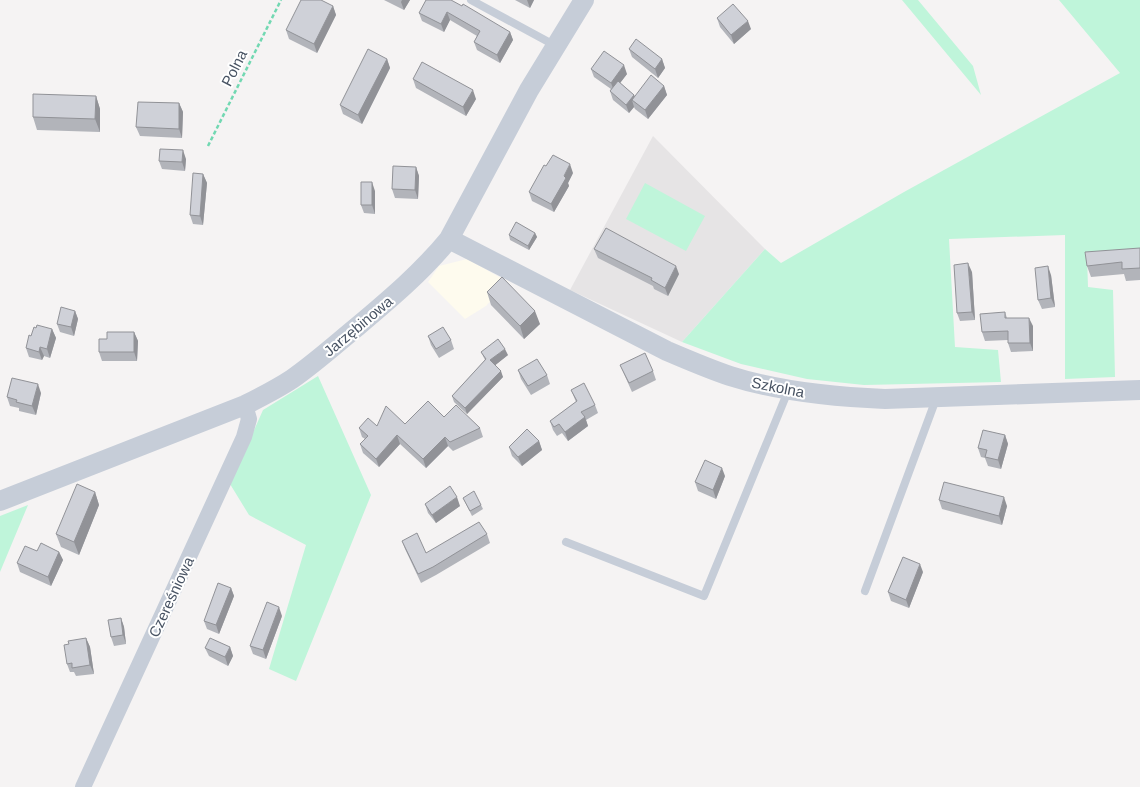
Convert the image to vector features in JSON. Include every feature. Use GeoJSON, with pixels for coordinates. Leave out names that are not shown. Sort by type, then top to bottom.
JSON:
{"type":"FeatureCollection","features":[{"type":"Feature","properties":{"kind":"street","name":"Jarzębinowa"},"geometry":{"type":"LineString","coordinates":[[0,501],[245,405],[292,379],[396,294],[431,260],[449,238],[529,90],[584,0]]}},
{"type":"Feature","properties":{"kind":"street","name":"Szkolna"},"geometry":{"type":"LineString","coordinates":[[449,238],[578,306],[689,360],[732,376],[789,389],[843,397],[885,399],[1140,390]]}},
{"type":"Feature","properties":{"kind":"street","name":"Czereśniowa"},"geometry":{"type":"LineString","coordinates":[[83,787],[244,437],[249,419],[245,405]]}},
{"type":"Feature","properties":{"kind":"lane"},"geometry":{"type":"LineString","coordinates":[[471,0],[556,46]]}},
{"type":"Feature","properties":{"kind":"lane"},"geometry":{"type":"LineString","coordinates":[[566,542],[704,596],[789,389]]}},
{"type":"Feature","properties":{"kind":"lane"},"geometry":{"type":"LineString","coordinates":[[865,591],[936,398]]}},
{"type":"Feature","properties":{"kind":"path","name":"Polna"},"geometry":{"type":"LineString","coordinates":[[208,146],[281,0]]}},
{"type":"Feature","properties":{"kind":"shaded area"},"geometry":{"type":"Polygon","coordinates":[[[653,136],[765,249],[682,342],[570,290],[653,136]]]}},
{"type":"Feature","properties":{"kind":"shaded area"},"geometry":{"type":"Polygon","coordinates":[[[467,259],[508,282],[486,306],[465,319],[428,282],[439,266],[467,259]]]}},
{"type":"Feature","properties":{"kind":"green space"},"geometry":{"type":"Polygon","coordinates":[[[902,0],[918,0],[973,66],[981,95],[902,0]]]}},
{"type":"Feature","properties":{"kind":"green space"},"geometry":{"type":"Polygon","coordinates":[[[1059,0],[1140,0],[1140,252],[1087,257],[1088,287],[1113,290],[1115,377],[1065,379],[1065,235],[949,239],[955,347],[998,350],[1001,382],[864,385],[807,379],[741,364],[682,342],[765,249],[781,263],[904,192],[1120,73],[1059,0]]]}},
{"type":"Feature","properties":{"kind":"green space"},"geometry":{"type":"Polygon","coordinates":[[[645,183],[705,216],[686,251],[626,219],[645,183]]]}},
{"type":"Feature","properties":{"kind":"green space"},"geometry":{"type":"Polygon","coordinates":[[[318,376],[371,495],[296,681],[269,669],[306,545],[249,515],[230,484],[263,410],[318,376]]]}},
{"type":"Feature","properties":{"kind":"green space"},"geometry":{"type":"Polygon","coordinates":[[[28,505],[0,572],[0,516],[28,505]]]}},
{"type":"Feature","properties":{"kind":"building"},"geometry":{"type":"Polygon","coordinates":[[[301,0],[321,0],[333,6],[314,44],[286,30],[301,0]]]}},
{"type":"Feature","properties":{"kind":"building"},"geometry":{"type":"Polygon","coordinates":[[[426,0],[451,0],[462,6],[463,4],[510,32],[497,55],[474,42],[480,31],[447,12],[441,24],[419,13],[426,0]]]}},
{"type":"Feature","properties":{"kind":"building"},"geometry":{"type":"Polygon","coordinates":[[[733,4],[748,21],[731,35],[717,18],[733,4]]]}},
{"type":"Feature","properties":{"kind":"building"},"geometry":{"type":"Polygon","coordinates":[[[636,39],[662,59],[655,69],[629,49],[636,39]]]}},
{"type":"Feature","properties":{"kind":"building"},"geometry":{"type":"Polygon","coordinates":[[[368,49],[387,59],[358,115],[340,105],[368,49]]]}},
{"type":"Feature","properties":{"kind":"building"},"geometry":{"type":"Polygon","coordinates":[[[604,51],[624,65],[611,83],[591,69],[604,51]]]}},
{"type":"Feature","properties":{"kind":"building"},"geometry":{"type":"Polygon","coordinates":[[[422,62],[473,90],[463,107],[413,79],[422,62]]]}},
{"type":"Feature","properties":{"kind":"building"},"geometry":{"type":"Polygon","coordinates":[[[651,75],[664,86],[645,110],[632,100],[651,75]]]}},
{"type":"Feature","properties":{"kind":"building"},"geometry":{"type":"Polygon","coordinates":[[[618,81],[634,95],[626,105],[610,91],[618,81]]]}},
{"type":"Feature","properties":{"kind":"building"},"geometry":{"type":"Polygon","coordinates":[[[33,94],[96,96],[95,119],[33,117],[33,94]]]}},
{"type":"Feature","properties":{"kind":"building"},"geometry":{"type":"Polygon","coordinates":[[[138,102],[179,103],[179,129],[136,127],[138,102]]]}},
{"type":"Feature","properties":{"kind":"building"},"geometry":{"type":"Polygon","coordinates":[[[160,149],[183,150],[182,162],[159,161],[160,149]]]}},
{"type":"Feature","properties":{"kind":"building"},"geometry":{"type":"Polygon","coordinates":[[[553,155],[570,164],[564,176],[566,178],[551,204],[529,192],[544,165],[546,166],[553,155]]]}},
{"type":"Feature","properties":{"kind":"building"},"geometry":{"type":"Polygon","coordinates":[[[393,166],[416,167],[415,190],[392,189],[393,166]]]}},
{"type":"Feature","properties":{"kind":"building"},"geometry":{"type":"Polygon","coordinates":[[[193,173],[203,174],[200,216],[190,215],[193,173]]]}},
{"type":"Feature","properties":{"kind":"building"},"geometry":{"type":"Polygon","coordinates":[[[361,182],[372,182],[372,205],[361,205],[361,182]]]}},
{"type":"Feature","properties":{"kind":"building"},"geometry":{"type":"Polygon","coordinates":[[[516,222],[535,233],[528,246],[509,235],[516,222]]]}},
{"type":"Feature","properties":{"kind":"building"},"geometry":{"type":"Polygon","coordinates":[[[606,228],[676,266],[665,288],[651,280],[652,278],[594,249],[606,228]]]}},
{"type":"Feature","properties":{"kind":"building"},"geometry":{"type":"Polygon","coordinates":[[[1140,248],[1140,268],[1122,269],[1122,262],[1087,266],[1085,252],[1140,248]]]}},
{"type":"Feature","properties":{"kind":"building"},"geometry":{"type":"Polygon","coordinates":[[[968,263],[972,312],[957,313],[954,265],[968,263]]]}},
{"type":"Feature","properties":{"kind":"building"},"geometry":{"type":"Polygon","coordinates":[[[1048,266],[1051,298],[1038,300],[1035,268],[1048,266]]]}},
{"type":"Feature","properties":{"kind":"building"},"geometry":{"type":"Polygon","coordinates":[[[502,277],[535,311],[520,326],[487,292],[502,277]]]}},
{"type":"Feature","properties":{"kind":"building"},"geometry":{"type":"Polygon","coordinates":[[[61,307],[75,311],[71,327],[57,324],[61,307]]]}},
{"type":"Feature","properties":{"kind":"building"},"geometry":{"type":"Polygon","coordinates":[[[1005,312],[1005,318],[1029,318],[1030,343],[1008,343],[1008,331],[982,332],[980,314],[1005,312]]]}},
{"type":"Feature","properties":{"kind":"building"},"geometry":{"type":"Polygon","coordinates":[[[37,325],[52,329],[47,349],[40,347],[39,352],[26,348],[29,335],[31,336],[34,327],[36,328],[37,325]]]}},
{"type":"Feature","properties":{"kind":"building"},"geometry":{"type":"Polygon","coordinates":[[[443,327],[451,340],[436,349],[428,336],[443,327]]]}},
{"type":"Feature","properties":{"kind":"building"},"geometry":{"type":"Polygon","coordinates":[[[107,332],[134,332],[134,352],[99,352],[99,339],[107,339],[107,332]]]}},
{"type":"Feature","properties":{"kind":"building"},"geometry":{"type":"Polygon","coordinates":[[[498,339],[505,349],[490,360],[501,371],[465,408],[452,396],[486,359],[481,352],[498,339]]]}},
{"type":"Feature","properties":{"kind":"building"},"geometry":{"type":"Polygon","coordinates":[[[645,353],[653,371],[629,383],[620,365],[645,353]]]}},
{"type":"Feature","properties":{"kind":"building"},"geometry":{"type":"Polygon","coordinates":[[[537,359],[547,375],[528,386],[518,370],[537,359]]]}},
{"type":"Feature","properties":{"kind":"building"},"geometry":{"type":"Polygon","coordinates":[[[12,378],[38,384],[32,406],[16,402],[17,400],[7,397],[12,378]]]}},
{"type":"Feature","properties":{"kind":"building"},"geometry":{"type":"Polygon","coordinates":[[[584,383],[595,405],[581,412],[585,417],[565,432],[559,424],[554,427],[550,421],[577,401],[571,390],[584,383]]]}},
{"type":"Feature","properties":{"kind":"building"},"geometry":{"type":"Polygon","coordinates":[[[428,401],[444,417],[456,405],[480,428],[450,442],[445,437],[423,459],[397,435],[376,459],[360,444],[368,436],[359,428],[368,418],[377,426],[386,406],[405,424],[428,401]]]}},
{"type":"Feature","properties":{"kind":"building"},"geometry":{"type":"Polygon","coordinates":[[[527,429],[539,441],[518,457],[509,447],[527,429]]]}},
{"type":"Feature","properties":{"kind":"building"},"geometry":{"type":"Polygon","coordinates":[[[983,430],[1005,435],[998,460],[985,457],[987,450],[978,448],[983,430]]]}},
{"type":"Feature","properties":{"kind":"building"},"geometry":{"type":"Polygon","coordinates":[[[705,460],[722,468],[713,490],[695,482],[705,460]]]}},
{"type":"Feature","properties":{"kind":"building"},"geometry":{"type":"Polygon","coordinates":[[[944,482],[1004,497],[999,516],[939,500],[944,482]]]}},
{"type":"Feature","properties":{"kind":"building"},"geometry":{"type":"Polygon","coordinates":[[[77,484],[95,492],[74,542],[56,534],[77,484]]]}},
{"type":"Feature","properties":{"kind":"building"},"geometry":{"type":"Polygon","coordinates":[[[450,486],[457,497],[432,515],[425,504],[450,486]]]}},
{"type":"Feature","properties":{"kind":"building"},"geometry":{"type":"Polygon","coordinates":[[[474,491],[481,505],[470,511],[463,498],[474,491]]]}},
{"type":"Feature","properties":{"kind":"building"},"geometry":{"type":"Polygon","coordinates":[[[479,522],[487,534],[418,574],[402,541],[417,533],[426,553],[479,522]]]}},
{"type":"Feature","properties":{"kind":"building"},"geometry":{"type":"Polygon","coordinates":[[[41,543],[59,552],[48,577],[17,563],[25,546],[37,551],[41,543]]]}},
{"type":"Feature","properties":{"kind":"building"},"geometry":{"type":"Polygon","coordinates":[[[903,557],[920,564],[906,600],[888,592],[903,557]]]}},
{"type":"Feature","properties":{"kind":"building"},"geometry":{"type":"Polygon","coordinates":[[[218,583],[231,588],[216,625],[204,621],[218,583]]]}},
{"type":"Feature","properties":{"kind":"building"},"geometry":{"type":"Polygon","coordinates":[[[267,602],[279,607],[263,650],[250,646],[267,602]]]}},
{"type":"Feature","properties":{"kind":"building"},"geometry":{"type":"Polygon","coordinates":[[[121,618],[123,635],[111,637],[108,620],[121,618]]]}},
{"type":"Feature","properties":{"kind":"building"},"geometry":{"type":"Polygon","coordinates":[[[86,638],[90,665],[72,668],[72,663],[67,664],[64,645],[69,644],[68,641],[86,638]]]}},
{"type":"Feature","properties":{"kind":"building"},"geometry":{"type":"Polygon","coordinates":[[[210,638],[230,647],[225,657],[205,648],[210,638]]]}}]}
